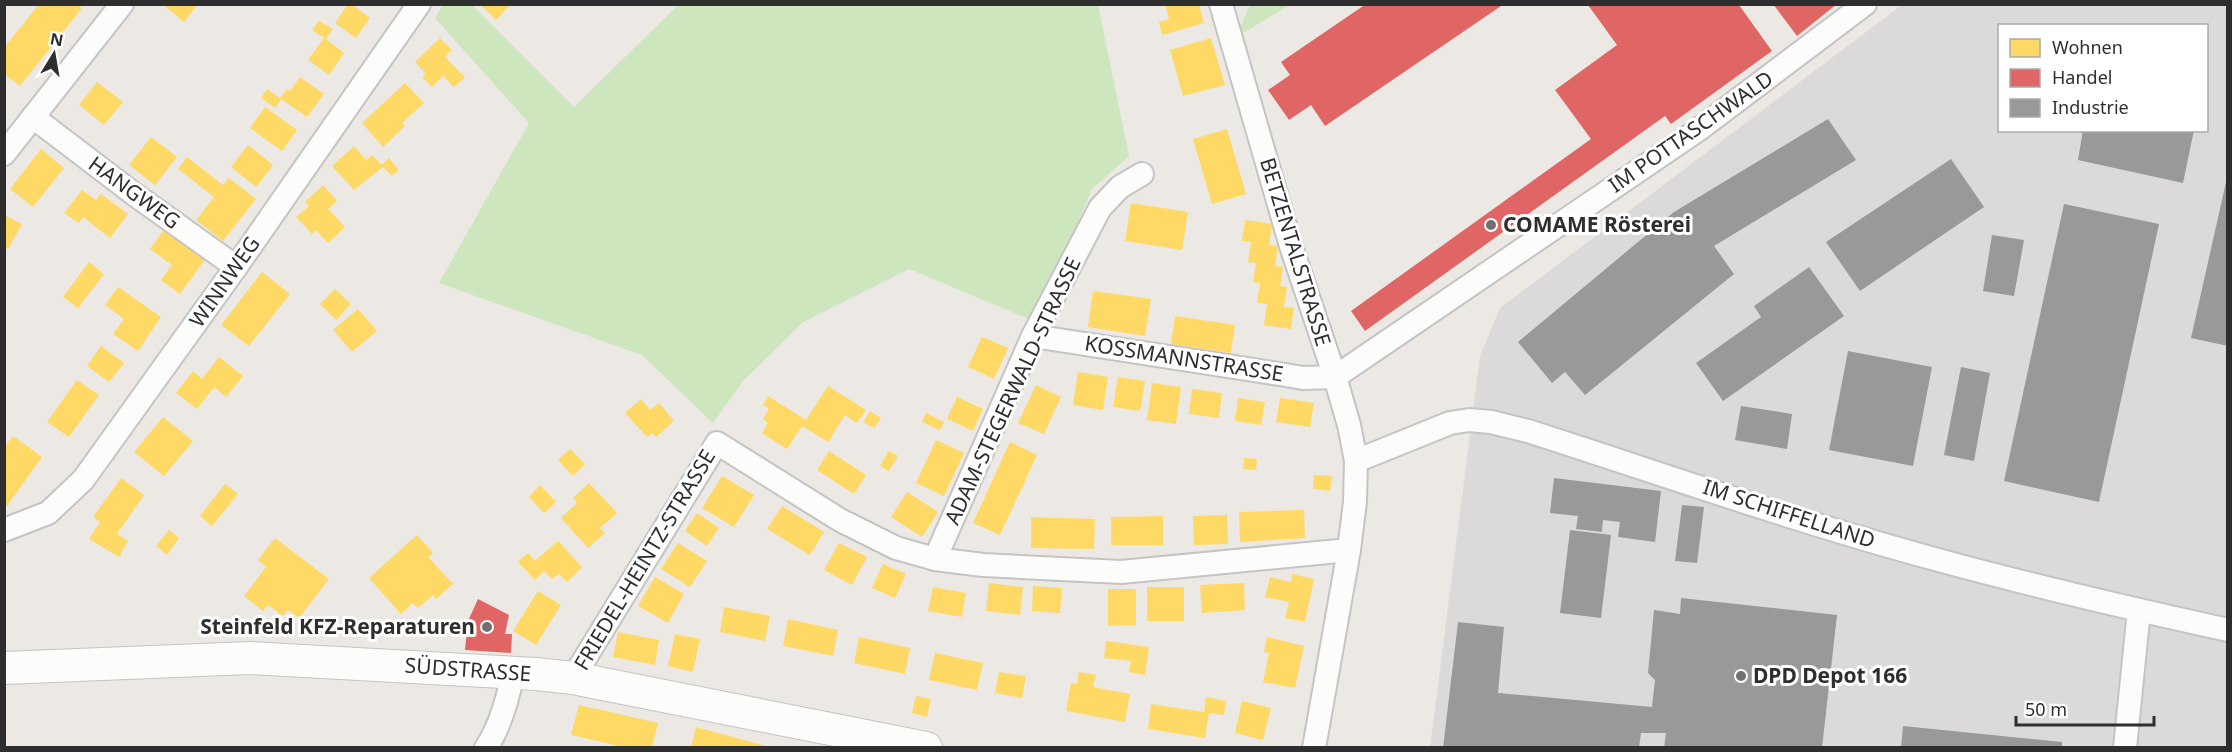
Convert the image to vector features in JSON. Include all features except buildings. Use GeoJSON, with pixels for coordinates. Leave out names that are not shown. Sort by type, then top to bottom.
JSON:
{"type":"FeatureCollection","features":[{"type":"Feature","properties":{"kind":"street"},"geometry":{"type":"LineString","coordinates":[[4,154],[122,4]]}},
{"type":"Feature","properties":{"kind":"street","name":"WINNWEG"},"geometry":{"type":"LineString","coordinates":[[4,530],[48,513],[83,480],[236,267],[419,4]]}},
{"type":"Feature","properties":{"kind":"street","name":"BETZENTALSTRASSE"},"geometry":{"type":"LineString","coordinates":[[1221,4],[1291,246],[1335,377],[1349,425],[1356,461],[1355,502],[1349,550],[1325,688]]}},
{"type":"Feature","properties":{"kind":"street","name":"IM POTTASCHWALD"},"geometry":{"type":"LineString","coordinates":[[1335,377],[1698,129],[1865,4]]}},
{"type":"Feature","properties":{"kind":"street","name":"HANGWEG"},"geometry":{"type":"LineString","coordinates":[[33,117],[134,194],[236,267]]}},
{"type":"Feature","properties":{"kind":"street","name":"ADAM-STEGERWALD-STRASSE"},"geometry":{"type":"LineString","coordinates":[[935,559],[1033,336],[1100,208],[1120,187],[1142,174]]}},
{"type":"Feature","properties":{"kind":"street","name":"KOSSMANNSTRASSE"},"geometry":{"type":"LineString","coordinates":[[1033,336],[1303,378],[1335,377]]}},
{"type":"Feature","properties":{"kind":"street","name":"IM SCHIFFELLAND"},"geometry":{"type":"LineString","coordinates":[[1356,461],[1450,423],[1469,420],[1491,422],[1528,431],[1826,527],[1921,555],[2228,630]]}},
{"type":"Feature","properties":{"kind":"street","name":"FRIEDEL-HEINTZ-STRASSE"},"geometry":{"type":"LineString","coordinates":[[573,678],[717,443],[840,520],[896,548],[935,559]]}},
{"type":"Feature","properties":{"kind":"street"},"geometry":{"type":"LineString","coordinates":[[935,559],[983,565],[1121,572],[1349,550]]}},
{"type":"Feature","properties":{"kind":"street"},"geometry":{"type":"LineString","coordinates":[[2125,747],[2139,610]]}},
{"type":"Feature","properties":{"kind":"street","name":"SÜDSTRASSE"},"geometry":{"type":"LineString","coordinates":[[4,668],[250,658],[513,672],[573,678],[926,747]]}},
{"type":"Feature","properties":{"kind":"street"},"geometry":{"type":"LineString","coordinates":[[486,747],[496,733],[513,672]]}},
{"type":"Feature","properties":{"kind":"street"},"geometry":{"type":"LineString","coordinates":[[1299,747],[1325,688]]}},
{"type":"Feature","properties":{"kind":"street"},"geometry":{"type":"LineString","coordinates":[[1314,747],[1325,688]]}},
{"type":"Feature","properties":{"kind":"shaded area"},"geometry":{"type":"Polygon","coordinates":[[[1902,5],[2227,5],[2227,747],[1430,748],[1480,356],[1500,308],[1902,5]]]}},
{"type":"Feature","properties":{"kind":"green space"},"geometry":{"type":"Polygon","coordinates":[[[443,5],[472,5],[574,107],[678,5],[1098,5],[1129,156],[1092,189],[1036,322],[909,269],[803,322],[743,381],[713,423],[642,355],[439,283],[529,123],[435,18],[443,5]]]}},
{"type":"Feature","properties":{"kind":"green space"},"geometry":{"type":"Polygon","coordinates":[[[1250,5],[1290,5],[1236,37],[1250,5]]]}},
{"type":"Feature","properties":{"kind":"place","name":"COMAME Rösterei"},"geometry":{"type":"Point","coordinates":[1491,225]}},
{"type":"Feature","properties":{"kind":"place","name":"Steinfeld KFZ-Reparaturen"},"geometry":{"type":"Point","coordinates":[487,627]}},
{"type":"Feature","properties":{"kind":"place","name":"DPD Depot 166"},"geometry":{"type":"Point","coordinates":[1741,676]}}]}
